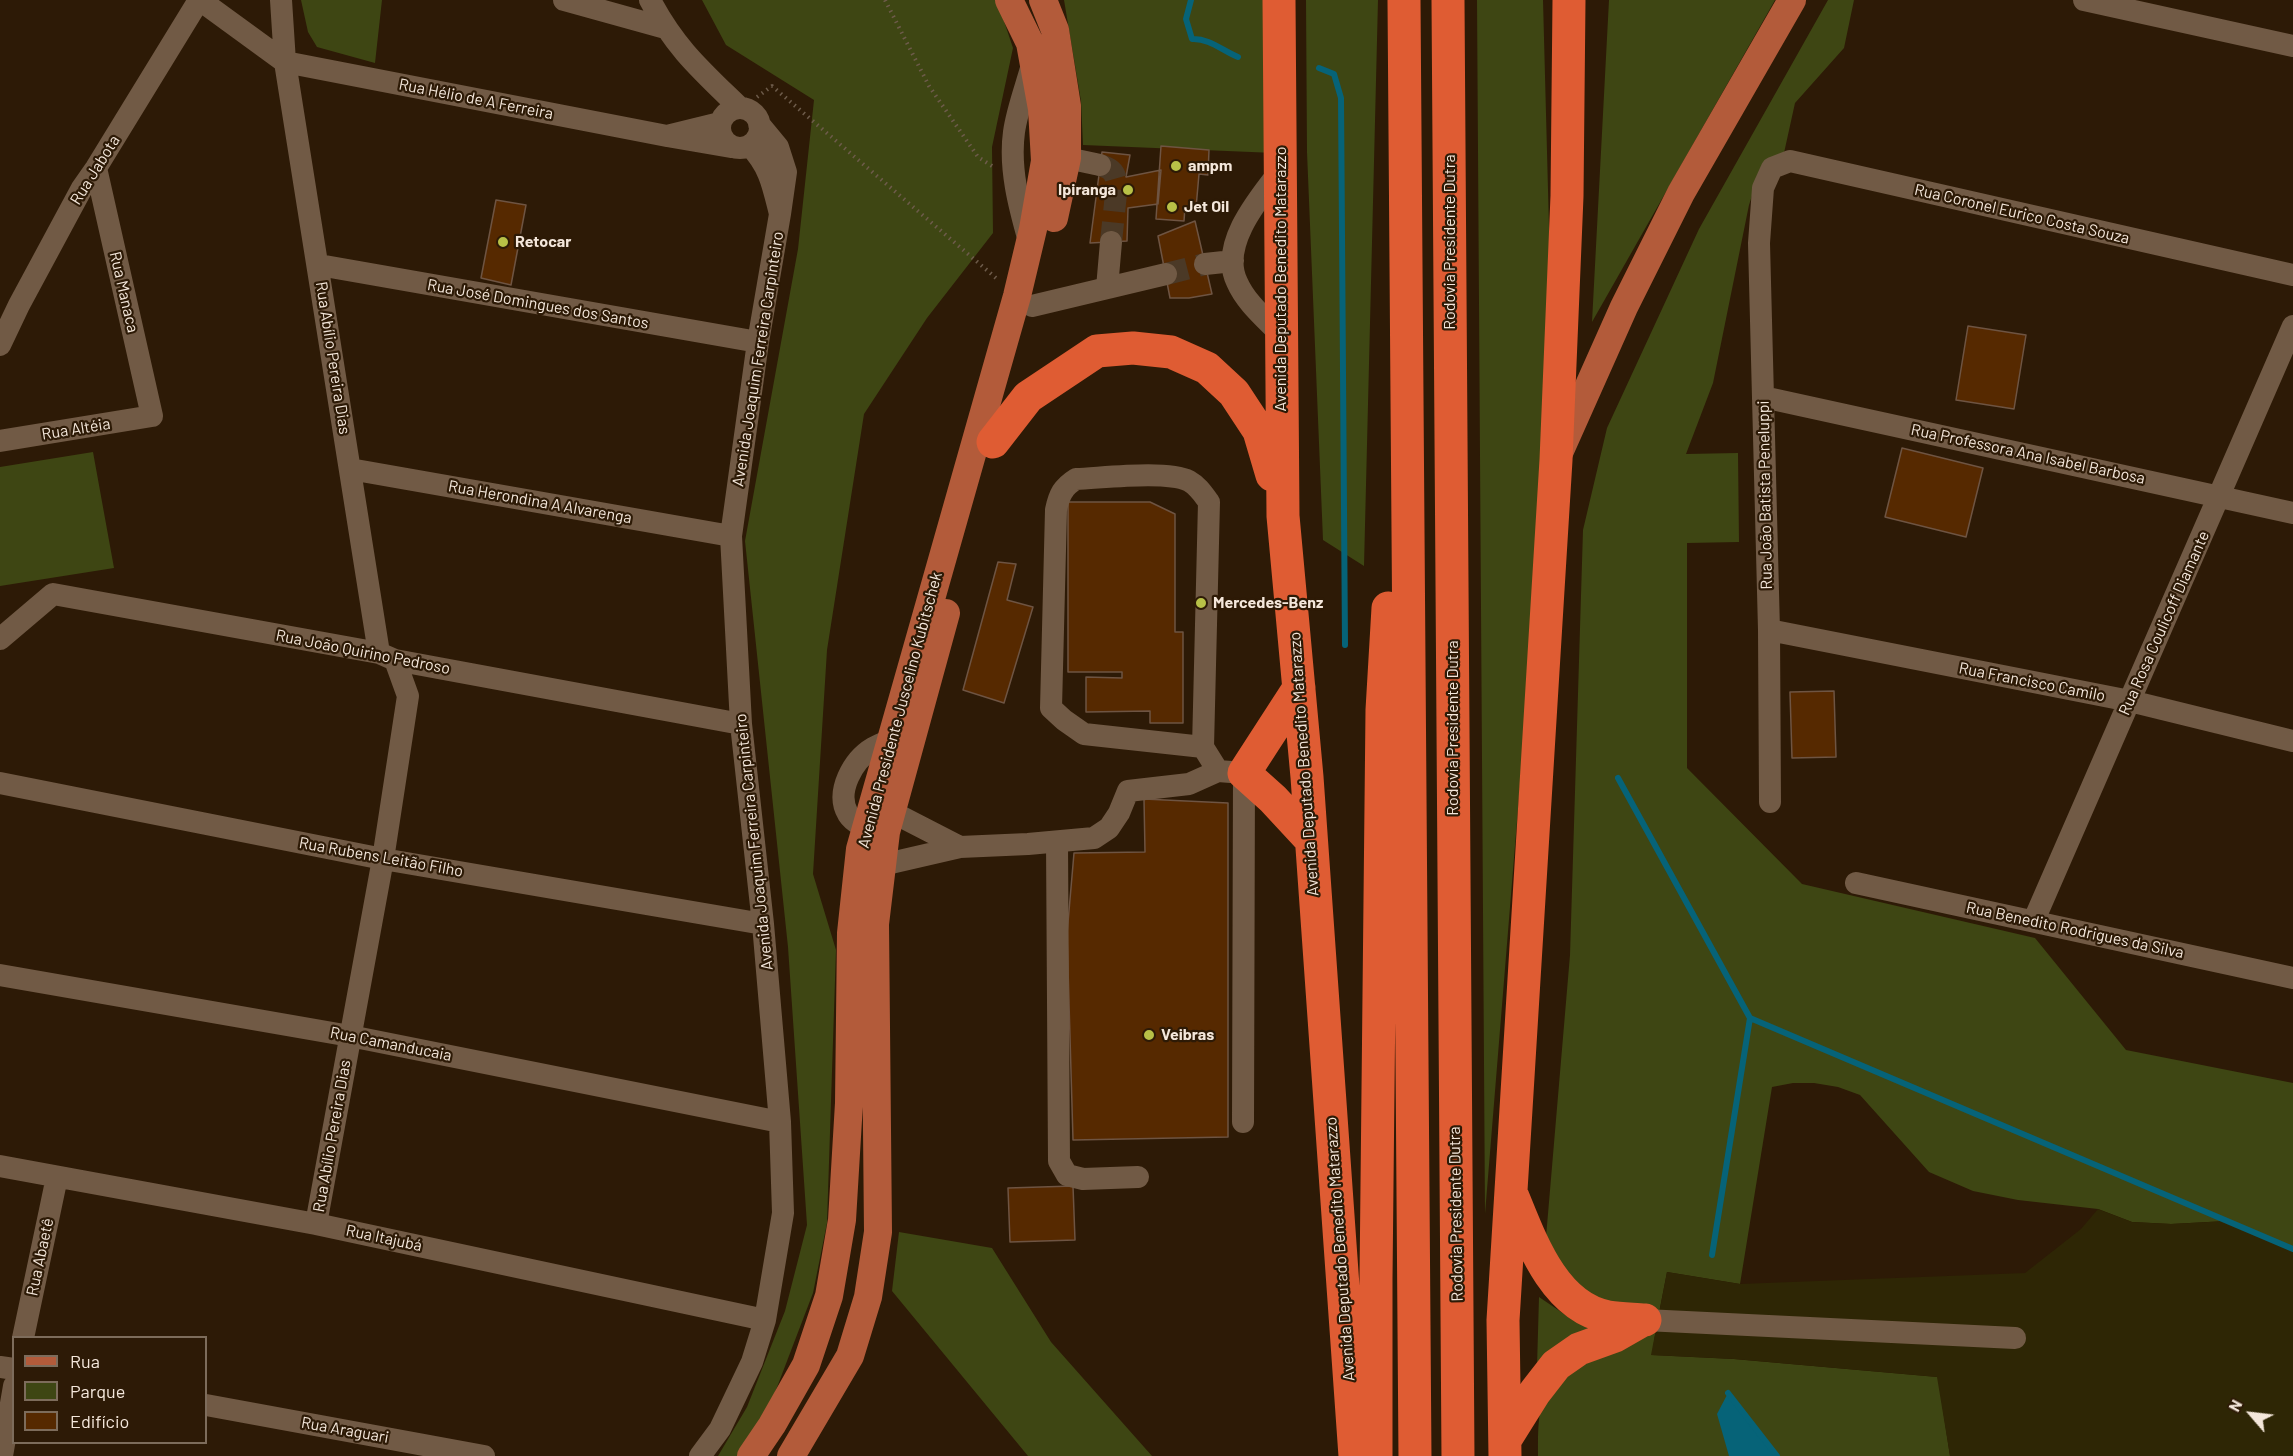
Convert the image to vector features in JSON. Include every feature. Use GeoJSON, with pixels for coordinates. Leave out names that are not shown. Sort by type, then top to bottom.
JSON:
{"type":"FeatureCollection","features":[{"type":"Feature","properties":{"kind":"highway","name":"Avenida Deputado Benedito Matarazzo"},"geometry":{"type":"LineString","coordinates":[[1279,0],[1283,516],[1311,840],[1355,1456]]}},
{"type":"Feature","properties":{"kind":"highway"},"geometry":{"type":"LineString","coordinates":[[1404,0],[1415,1456]]}},
{"type":"Feature","properties":{"kind":"highway","name":"Rodovia Presidente Dutra"},"geometry":{"type":"LineString","coordinates":[[1448,0],[1458,1456]]}},
{"type":"Feature","properties":{"kind":"highway"},"geometry":{"type":"LineString","coordinates":[[1505,1448],[1503,1320],[1556,460],[1567,196],[1569,0]]}},
{"type":"Feature","properties":{"kind":"highway"},"geometry":{"type":"LineString","coordinates":[[1376,1456],[1382,710],[1406,295]]}},
{"type":"Feature","properties":{"kind":"highway"},"geometry":{"type":"LineString","coordinates":[[993,442],[1028,397],[1097,351],[1133,348],[1171,352],[1207,368],[1234,393],[1259,431],[1283,516]]}},
{"type":"Feature","properties":{"kind":"highway"},"geometry":{"type":"LineString","coordinates":[[1299,688],[1231,772],[1273,799],[1311,840]]}},
{"type":"Feature","properties":{"kind":"highway"},"geometry":{"type":"LineString","coordinates":[[1510,1191],[1552,1278],[1567,1295],[1587,1308],[1606,1316],[1658,1320]]}},
{"type":"Feature","properties":{"kind":"highway"},"geometry":{"type":"LineString","coordinates":[[1505,1448],[1535,1392],[1556,1365],[1579,1349],[1658,1320]]}},
{"type":"Feature","properties":{"kind":"main road","name":"Avenida Presidente Juscelino Kubitschek"},"geometry":{"type":"LineString","coordinates":[[751,1456],[772,1425],[806,1365],[829,1296],[842,1220],[849,1103],[851,933],[860,849],[881,824],[993,442],[1025,301],[1030,243],[1045,161],[1042,110],[1030,43],[1009,0]]}},
{"type":"Feature","properties":{"kind":"main road","name":"Avenida Presidente Juscelino Kubitschek"},"geometry":{"type":"LineString","coordinates":[[791,1456],[850,1356],[868,1297],[878,1232],[875,924],[882,865],[881,824],[890,740],[1025,301],[1042,273],[1067,158],[1065,95],[1055,30],[1043,0]]}},
{"type":"Feature","properties":{"kind":"main road"},"geometry":{"type":"LineString","coordinates":[[1556,460],[1624,307],[1681,193],[1792,0]]}},
{"type":"Feature","properties":{"kind":"street"},"geometry":{"type":"LineString","coordinates":[[200,0],[285,62]]}},
{"type":"Feature","properties":{"kind":"street","name":"Rua Jabota"},"geometry":{"type":"LineString","coordinates":[[0,345],[82,188],[200,0]]}},
{"type":"Feature","properties":{"kind":"street","name":"Rua Abílio Pereira Dias"},"geometry":{"type":"LineString","coordinates":[[281,0],[285,62],[350,469],[387,657],[408,696],[383,859],[316,1224]]}},
{"type":"Feature","properties":{"kind":"street"},"geometry":{"type":"LineString","coordinates":[[564,0],[664,28]]}},
{"type":"Feature","properties":{"kind":"street"},"geometry":{"type":"LineString","coordinates":[[650,0],[664,28],[687,57],[721,122]]}},
{"type":"Feature","properties":{"kind":"street"},"geometry":{"type":"LineString","coordinates":[[2085,0],[2293,46]]}},
{"type":"Feature","properties":{"kind":"street","name":"Avenida Joaquim Ferreira Carpinteiro"},"geometry":{"type":"LineString","coordinates":[[687,57],[749,114],[778,147],[786,172],[758,342],[730,536],[741,724],[764,924],[780,1122],[783,1214],[765,1320],[752,1362],[720,1429],[700,1456]]}},
{"type":"Feature","properties":{"kind":"street"},"geometry":{"type":"LineString","coordinates":[[1030,243],[1012,159],[1014,131],[1033,61]]}},
{"type":"Feature","properties":{"kind":"street","name":"Rua Hélio de A Ferreira"},"geometry":{"type":"LineString","coordinates":[[285,62],[667,136],[740,146]]}},
{"type":"Feature","properties":{"kind":"street"},"geometry":{"type":"LineString","coordinates":[[728,112],[749,114],[758,136],[740,146],[720,134],[721,122],[728,112]]}},
{"type":"Feature","properties":{"kind":"street","name":"Rua Hélio de A Ferreira"},"geometry":{"type":"LineString","coordinates":[[667,136],[721,122]]}},
{"type":"Feature","properties":{"kind":"street","name":"Avenida Joaquim Ferreira Carpinteiro"},"geometry":{"type":"LineString","coordinates":[[740,146],[762,159],[771,176],[780,214]]}},
{"type":"Feature","properties":{"kind":"street"},"geometry":{"type":"LineString","coordinates":[[1067,158],[1100,165]]}},
{"type":"Feature","properties":{"kind":"street","name":"Rua Coronel Eurico Costa Souza"},"geometry":{"type":"LineString","coordinates":[[1763,188],[1772,168],[1790,161],[2293,275]]}},
{"type":"Feature","properties":{"kind":"street","name":"Rua Manaca"},"geometry":{"type":"LineString","coordinates":[[96,168],[152,416]]}},
{"type":"Feature","properties":{"kind":"street"},"geometry":{"type":"LineString","coordinates":[[1280,171],[1255,203],[1237,236],[1233,261],[1236,281],[1248,300],[1281,336]]}},
{"type":"Feature","properties":{"kind":"street","name":"Rua João Batista Peneluppi"},"geometry":{"type":"LineString","coordinates":[[1763,188],[1759,243],[1770,802]]}},
{"type":"Feature","properties":{"kind":"street"},"geometry":{"type":"LineString","coordinates":[[1107,288],[1111,242]]}},
{"type":"Feature","properties":{"kind":"street"},"geometry":{"type":"LineString","coordinates":[[1205,264],[1233,261]]}},
{"type":"Feature","properties":{"kind":"street","name":"Rua José Domingues dos Santos"},"geometry":{"type":"LineString","coordinates":[[319,265],[758,342]]}},
{"type":"Feature","properties":{"kind":"street"},"geometry":{"type":"LineString","coordinates":[[1025,301],[1107,288],[1166,274]]}},
{"type":"Feature","properties":{"kind":"street","name":"Rua Rosa Coulicoff Diamante"},"geometry":{"type":"LineString","coordinates":[[2034,920],[2293,326]]}},
{"type":"Feature","properties":{"kind":"street","name":"Rua Professora Ana Isabel Barbosa"},"geometry":{"type":"LineString","coordinates":[[1763,397],[2293,513]]}},
{"type":"Feature","properties":{"kind":"street","name":"Rua Altéia"},"geometry":{"type":"LineString","coordinates":[[0,441],[152,416]]}},
{"type":"Feature","properties":{"kind":"street","name":"Rua Herondina A Alvarenga"},"geometry":{"type":"LineString","coordinates":[[350,469],[730,536]]}},
{"type":"Feature","properties":{"kind":"street"},"geometry":{"type":"LineString","coordinates":[[1203,747],[1209,502],[1194,485],[1172,476],[1076,479],[1066,485],[1059,496],[1056,510],[1051,708],[1084,734],[1203,747],[1231,772],[1243,1122]]}},
{"type":"Feature","properties":{"kind":"street","name":"Rua João Quirino Pedroso"},"geometry":{"type":"LineString","coordinates":[[0,639],[53,594],[741,724]]}},
{"type":"Feature","properties":{"kind":"street","name":"Rua Francisco Camilo"},"geometry":{"type":"LineString","coordinates":[[1768,630],[2130,701],[2293,741]]}},
{"type":"Feature","properties":{"kind":"street"},"geometry":{"type":"LineString","coordinates":[[882,865],[960,846],[1094,838],[1109,828],[1119,813],[1128,791],[1189,784],[1231,772]]}},
{"type":"Feature","properties":{"kind":"street","name":"Rua Rubens Leitão Filho"},"geometry":{"type":"LineString","coordinates":[[0,783],[383,859],[764,924]]}},
{"type":"Feature","properties":{"kind":"street"},"geometry":{"type":"LineString","coordinates":[[881,824],[960,846]]}},
{"type":"Feature","properties":{"kind":"street"},"geometry":{"type":"LineString","coordinates":[[1057,842],[1059,1161],[1067,1174],[1083,1179],[1138,1177]]}},
{"type":"Feature","properties":{"kind":"street","name":"Rua Benedito Rodrigues da Silva"},"geometry":{"type":"LineString","coordinates":[[1856,883],[2293,978]]}},
{"type":"Feature","properties":{"kind":"street","name":"Rua Camanducaia"},"geometry":{"type":"LineString","coordinates":[[0,975],[350,1036],[780,1122]]}},
{"type":"Feature","properties":{"kind":"street","name":"Rua Itajubá"},"geometry":{"type":"LineString","coordinates":[[0,1166],[316,1224],[765,1320]]}},
{"type":"Feature","properties":{"kind":"street","name":"Rua Abaetê"},"geometry":{"type":"LineString","coordinates":[[23,1336],[57,1177]]}},
{"type":"Feature","properties":{"kind":"street"},"geometry":{"type":"LineString","coordinates":[[1658,1320],[2015,1338]]}},
{"type":"Feature","properties":{"kind":"street"},"geometry":{"type":"LineString","coordinates":[[2,1456],[12,1398]]}},
{"type":"Feature","properties":{"kind":"street","name":"Rua Araguari"},"geometry":{"type":"LineString","coordinates":[[207,1405],[484,1456]]}},
{"type":"Feature","properties":{"kind":"path"},"geometry":{"type":"LineString","coordinates":[[885,0],[928,86],[978,157],[1016,182]]}},
{"type":"Feature","properties":{"kind":"path"},"geometry":{"type":"LineString","coordinates":[[749,114],[760,95],[772,86],[1025,301]]}},
{"type":"Feature","properties":{"kind":"green space"},"geometry":{"type":"Polygon","coordinates":[[[301,0],[382,0],[375,63],[317,47],[308,32],[301,0]]]}},
{"type":"Feature","properties":{"kind":"green space"},"geometry":{"type":"Polygon","coordinates":[[[702,0],[997,0],[1013,48],[992,147],[993,233],[927,318],[864,414],[827,650],[813,874],[836,950],[827,1223],[813,1293],[766,1416],[737,1456],[718,1456],[747,1407],[785,1311],[807,1225],[788,947],[745,541],[798,249],[814,100],[726,45],[702,0]]]}},
{"type":"Feature","properties":{"kind":"green space"},"geometry":{"type":"Polygon","coordinates":[[[1064,0],[1271,0],[1275,153],[1083,145],[1081,101],[1064,0]]]}},
{"type":"Feature","properties":{"kind":"green space"},"geometry":{"type":"Polygon","coordinates":[[[1306,0],[1378,0],[1364,566],[1323,540],[1307,152],[1306,0]]]}},
{"type":"Feature","properties":{"kind":"green space"},"geometry":{"type":"Polygon","coordinates":[[[1477,0],[1543,0],[1553,379],[1485,1214],[1477,0]]]}},
{"type":"Feature","properties":{"kind":"green space"},"geometry":{"type":"Polygon","coordinates":[[[1609,0],[1775,0],[1592,322],[1609,0]]]}},
{"type":"Feature","properties":{"kind":"green space"},"geometry":{"type":"Polygon","coordinates":[[[1828,0],[1854,0],[1844,48],[1795,103],[1784,153],[1762,165],[1749,205],[1713,383],[1686,454],[1738,453],[1739,542],[1687,543],[1687,768],[1802,884],[2035,938],[2126,1050],[2293,1083],[2293,1251],[2227,1221],[2171,1224],[2132,1222],[2098,1209],[2018,1200],[1973,1191],[1929,1172],[1860,1095],[1838,1087],[1814,1083],[1793,1083],[1772,1087],[1740,1284],[1667,1272],[1658,1318],[1580,1297],[1545,1249],[1570,955],[1583,530],[1607,428],[1699,229],[1828,0]]]}},
{"type":"Feature","properties":{"kind":"green space"},"geometry":{"type":"Polygon","coordinates":[[[93,452],[114,568],[0,586],[0,467],[93,452]]]}},
{"type":"Feature","properties":{"kind":"green space"},"geometry":{"type":"Polygon","coordinates":[[[899,1232],[992,1248],[1051,1342],[1152,1456],[1028,1456],[892,1291],[899,1232]]]}},
{"type":"Feature","properties":{"kind":"green space"},"geometry":{"type":"Polygon","coordinates":[[[1539,1297],[1573,1320],[1601,1334],[1537,1367],[1539,1297]]]}},
{"type":"Feature","properties":{"kind":"green space"},"geometry":{"type":"Polygon","coordinates":[[[1657,1322],[1652,1355],[1734,1359],[1938,1377],[1950,1456],[1538,1456],[1538,1427],[1541,1409],[1551,1382],[1657,1322]]]}},
{"type":"Feature","properties":{"kind":"sand"},"geometry":{"type":"Polygon","coordinates":[[[2098,1209],[2132,1222],[2171,1224],[2227,1221],[2293,1251],[2293,1456],[1950,1456],[1937,1377],[1734,1359],[1651,1355],[1667,1272],[1740,1284],[2025,1273],[2081,1229],[2098,1209]]]}},
{"type":"Feature","properties":{"kind":"water"},"geometry":{"type":"Polygon","coordinates":[[[1728,1393],[1777,1456],[1729,1456],[1717,1414],[1728,1393]]]}},
{"type":"Feature","properties":{"kind":"building"},"geometry":{"type":"Polygon","coordinates":[[[1161,146],[1209,150],[1208,175],[1199,174],[1196,208],[1185,207],[1184,221],[1156,219],[1161,146]]]}},
{"type":"Feature","properties":{"kind":"building","name":"Ipiranga"},"geometry":{"type":"Polygon","coordinates":[[[1102,152],[1130,155],[1126,177],[1161,170],[1158,204],[1128,208],[1127,241],[1090,243],[1102,152]]]}},
{"type":"Feature","properties":{"kind":"building","name":"Retocar"},"geometry":{"type":"Polygon","coordinates":[[[496,200],[526,205],[511,285],[481,278],[496,200]]]}},
{"type":"Feature","properties":{"kind":"building"},"geometry":{"type":"Polygon","coordinates":[[[1195,221],[1212,294],[1189,298],[1170,298],[1158,236],[1195,221]]]}},
{"type":"Feature","properties":{"kind":"building"},"geometry":{"type":"Polygon","coordinates":[[[1968,326],[2026,335],[2014,409],[1956,400],[1968,326]]]}},
{"type":"Feature","properties":{"kind":"building"},"geometry":{"type":"Polygon","coordinates":[[[1902,448],[1983,468],[1966,537],[1885,517],[1902,448]]]}},
{"type":"Feature","properties":{"kind":"building"},"geometry":{"type":"Polygon","coordinates":[[[1068,502],[1150,502],[1175,514],[1175,632],[1183,632],[1183,723],[1150,723],[1150,711],[1086,712],[1086,677],[1122,678],[1122,672],[1068,672],[1068,502]]]}},
{"type":"Feature","properties":{"kind":"building"},"geometry":{"type":"Polygon","coordinates":[[[998,562],[1016,564],[1007,600],[1033,607],[1004,703],[963,690],[998,562]]]}},
{"type":"Feature","properties":{"kind":"building"},"geometry":{"type":"Polygon","coordinates":[[[1834,691],[1836,757],[1792,758],[1790,692],[1834,691]]]}},
{"type":"Feature","properties":{"kind":"building","name":"Veibras"},"geometry":{"type":"Polygon","coordinates":[[[1144,799],[1228,803],[1228,1137],[1073,1140],[1067,934],[1074,853],[1145,852],[1144,799]]]}},
{"type":"Feature","properties":{"kind":"building"},"geometry":{"type":"Polygon","coordinates":[[[1073,1186],[1075,1240],[1010,1242],[1008,1188],[1073,1186]]]}},
{"type":"Feature","properties":{"kind":"waterway"},"geometry":{"type":"LineString","coordinates":[[1191,0],[1186,19],[1192,39],[1210,43],[1238,57]]}},
{"type":"Feature","properties":{"kind":"waterway"},"geometry":{"type":"LineString","coordinates":[[1319,68],[1334,74],[1341,98],[1345,645]]}},
{"type":"Feature","properties":{"kind":"waterway"},"geometry":{"type":"LineString","coordinates":[[1618,778],[1750,1018],[1712,1255]]}},
{"type":"Feature","properties":{"kind":"waterway"},"geometry":{"type":"LineString","coordinates":[[1750,1018],[2293,1249]]}},
{"type":"Feature","properties":{"kind":"waterway"},"geometry":{"type":"LineString","coordinates":[[1728,1393],[1777,1456]]}},
{"type":"Feature","properties":{"kind":"tunnel"},"geometry":{"type":"LineString","coordinates":[[1100,165],[1112,172],[1117,184],[1111,242]]}},
{"type":"Feature","properties":{"kind":"tunnel"},"geometry":{"type":"LineString","coordinates":[[1166,274],[1205,264]]}},
{"type":"Feature","properties":{"kind":"place","name":"ampm"},"geometry":{"type":"Point","coordinates":[1176,166]}},
{"type":"Feature","properties":{"kind":"place","name":"Ipiranga"},"geometry":{"type":"Point","coordinates":[1128,190]}},
{"type":"Feature","properties":{"kind":"place","name":"Jet Oil"},"geometry":{"type":"Point","coordinates":[1172,207]}},
{"type":"Feature","properties":{"kind":"place","name":"Retocar"},"geometry":{"type":"Point","coordinates":[503,242]}},
{"type":"Feature","properties":{"kind":"place","name":"Mercedes-Benz"},"geometry":{"type":"Point","coordinates":[1201,603]}},
{"type":"Feature","properties":{"kind":"place","name":"Veibras"},"geometry":{"type":"Point","coordinates":[1149,1035]}}]}
